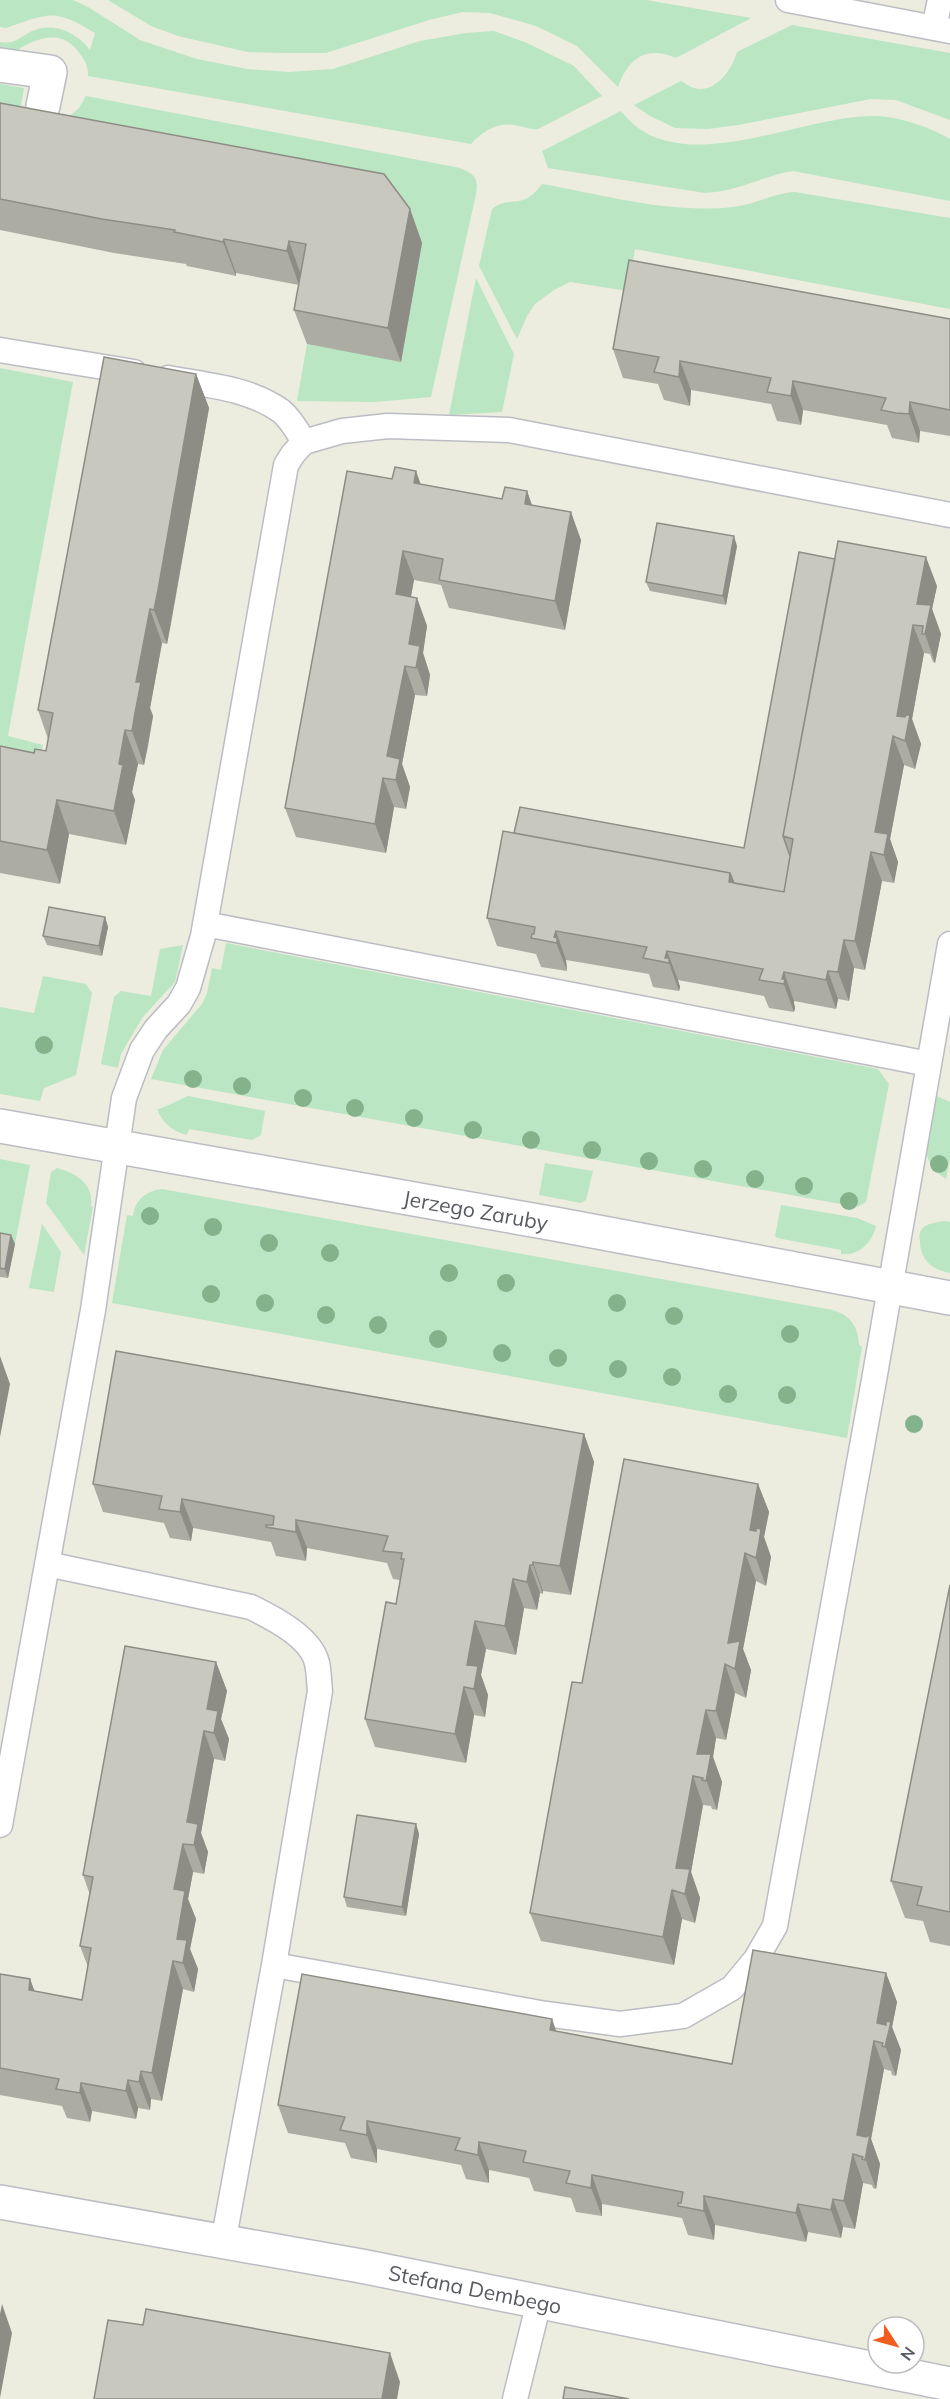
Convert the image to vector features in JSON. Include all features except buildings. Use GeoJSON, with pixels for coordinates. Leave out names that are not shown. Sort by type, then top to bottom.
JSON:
{"type":"FeatureCollection","features":[{"type":"Feature","properties":{"kind":"street"},"geometry":{"type":"LineString","coordinates":[[0,65],[50,72],[41,119]]}},
{"type":"Feature","properties":{"kind":"street","name":"Jerzego Zaruby"},"geometry":{"type":"LineString","coordinates":[[0,1126],[555,1224],[950,1298]]}},
{"type":"Feature","properties":{"kind":"street","name":"Stefana Dembego"},"geometry":{"type":"LineString","coordinates":[[0,2202],[361,2266],[950,2384]]}},
{"type":"Feature","properties":{"kind":"lane"},"geometry":{"type":"LineString","coordinates":[[789,0],[942,29],[939,0]]}},
{"type":"Feature","properties":{"kind":"lane"},"geometry":{"type":"LineString","coordinates":[[0,350],[232,389],[282,412],[304,442]]}},
{"type":"Feature","properties":{"kind":"lane"},"geometry":{"type":"LineString","coordinates":[[0,1825],[93,1310],[115,1147],[124,1098],[142,1050],[156,1029],[179,1004],[188,988],[205,924],[286,465],[293,454],[304,442],[342,431],[388,426],[510,430],[950,514]]}},
{"type":"Feature","properties":{"kind":"lane"},"geometry":{"type":"LineString","coordinates":[[205,924],[929,1064]]}},
{"type":"Feature","properties":{"kind":"lane"},"geometry":{"type":"LineString","coordinates":[[273,1965],[546,2014],[620,2024],[683,2016],[732,1988],[756,1959],[774,1926],[950,944]]}},
{"type":"Feature","properties":{"kind":"lane"},"geometry":{"type":"LineString","coordinates":[[47,1564],[251,1607],[279,1620],[301,1638],[317,1661],[320,1691],[223,2243]]}},
{"type":"Feature","properties":{"kind":"lane"},"geometry":{"type":"LineString","coordinates":[[515,2399],[539,2302]]}},
{"type":"Feature","properties":{"kind":"green space"},"geometry":{"type":"Polygon","coordinates":[[[0,0],[73,0],[140,40],[197,59],[247,69],[289,72],[333,69],[420,41],[494,31],[527,43],[574,66],[602,96],[538,129],[512,125],[498,126],[481,135],[471,144],[88,76],[88,69],[80,54],[65,40],[57,38],[30,43],[13,53],[0,51],[0,42],[15,41],[30,32],[43,28],[66,31],[90,50],[95,33],[60,16],[42,16],[6,28],[0,27],[0,0]]]}},
{"type":"Feature","properties":{"kind":"green space"},"geometry":{"type":"Polygon","coordinates":[[[108,0],[646,0],[751,18],[676,58],[656,53],[640,57],[627,68],[618,87],[577,46],[536,26],[490,13],[463,12],[429,20],[326,53],[248,52],[178,36],[151,26],[108,0]]]}},
{"type":"Feature","properties":{"kind":"green space"},"geometry":{"type":"Polygon","coordinates":[[[792,25],[950,53],[950,120],[896,100],[871,99],[738,125],[708,129],[675,128],[634,105],[681,81],[694,88],[702,89],[716,84],[727,73],[737,52],[792,25]]]}},
{"type":"Feature","properties":{"kind":"green space"},"geometry":{"type":"Polygon","coordinates":[[[0,84],[24,88],[17,127],[0,135],[0,84]]]}},
{"type":"Feature","properties":{"kind":"green space"},"geometry":{"type":"Polygon","coordinates":[[[86,96],[460,168],[469,172],[476,180],[476,194],[431,397],[375,402],[297,401],[307,344],[401,361],[422,243],[65,120],[79,108],[86,96]]]}},
{"type":"Feature","properties":{"kind":"green space"},"geometry":{"type":"Polygon","coordinates":[[[621,111],[645,132],[674,143],[707,144],[742,140],[847,118],[877,116],[905,121],[933,130],[950,139],[950,201],[793,171],[728,190],[705,193],[548,168],[542,151],[621,111]]]}},
{"type":"Feature","properties":{"kind":"green space"},"geometry":{"type":"Polygon","coordinates":[[[542,184],[637,202],[685,208],[733,207],[779,194],[795,192],[950,218],[950,309],[635,249],[628,291],[570,282],[535,304],[517,339],[479,266],[492,209],[498,205],[528,198],[542,184]]]}},
{"type":"Feature","properties":{"kind":"green space"},"geometry":{"type":"Polygon","coordinates":[[[476,278],[514,354],[502,412],[449,415],[476,278]]]}},
{"type":"Feature","properties":{"kind":"green space"},"geometry":{"type":"Polygon","coordinates":[[[0,368],[73,382],[8,736],[43,745],[36,773],[0,766],[0,368]]]}},
{"type":"Feature","properties":{"kind":"green space"},"geometry":{"type":"Polygon","coordinates":[[[226,943],[878,1069],[889,1084],[866,1202],[857,1207],[151,1079],[163,1050],[202,1004],[207,993],[212,968],[221,970],[226,943]]]}},
{"type":"Feature","properties":{"kind":"green space"},"geometry":{"type":"Polygon","coordinates":[[[183,945],[175,982],[142,1018],[121,1054],[118,1068],[101,1064],[114,997],[121,991],[151,996],[160,949],[183,945]]]}},
{"type":"Feature","properties":{"kind":"green space"},"geometry":{"type":"Polygon","coordinates":[[[43,976],[86,984],[92,993],[76,1075],[44,1088],[40,1101],[0,1094],[0,1007],[34,1013],[43,976]]]}},
{"type":"Feature","properties":{"kind":"green space"},"geometry":{"type":"Polygon","coordinates":[[[188,1096],[265,1111],[261,1135],[252,1140],[189,1129],[187,1135],[177,1132],[165,1122],[157,1109],[188,1096]]]}},
{"type":"Feature","properties":{"kind":"green space"},"geometry":{"type":"Polygon","coordinates":[[[937,1096],[950,1102],[950,1159],[946,1179],[929,1162],[926,1152],[928,1130],[937,1096]]]}},
{"type":"Feature","properties":{"kind":"green space"},"geometry":{"type":"Polygon","coordinates":[[[0,1159],[30,1165],[15,1244],[0,1242],[0,1159]]]}},
{"type":"Feature","properties":{"kind":"green space"},"geometry":{"type":"Polygon","coordinates":[[[545,1163],[593,1171],[586,1200],[581,1203],[539,1195],[545,1163]]]}},
{"type":"Feature","properties":{"kind":"green space"},"geometry":{"type":"Polygon","coordinates":[[[57,1168],[77,1176],[90,1191],[93,1207],[84,1255],[46,1203],[51,1172],[57,1168]]]}},
{"type":"Feature","properties":{"kind":"green space"},"geometry":{"type":"Polygon","coordinates":[[[162,1189],[833,1310],[849,1319],[855,1327],[859,1345],[862,1347],[847,1438],[112,1303],[127,1215],[133,1216],[136,1205],[146,1194],[162,1189]]]}},
{"type":"Feature","properties":{"kind":"green space"},"geometry":{"type":"Polygon","coordinates":[[[781,1205],[857,1218],[876,1226],[868,1243],[859,1251],[841,1254],[841,1250],[777,1238],[775,1236],[781,1205]]]}},
{"type":"Feature","properties":{"kind":"green space"},"geometry":{"type":"Polygon","coordinates":[[[945,1221],[950,1222],[950,1273],[938,1269],[925,1259],[919,1239],[924,1227],[945,1221]]]}},
{"type":"Feature","properties":{"kind":"green space"},"geometry":{"type":"Polygon","coordinates":[[[42,1224],[61,1252],[54,1292],[29,1288],[42,1224]]]}}]}
